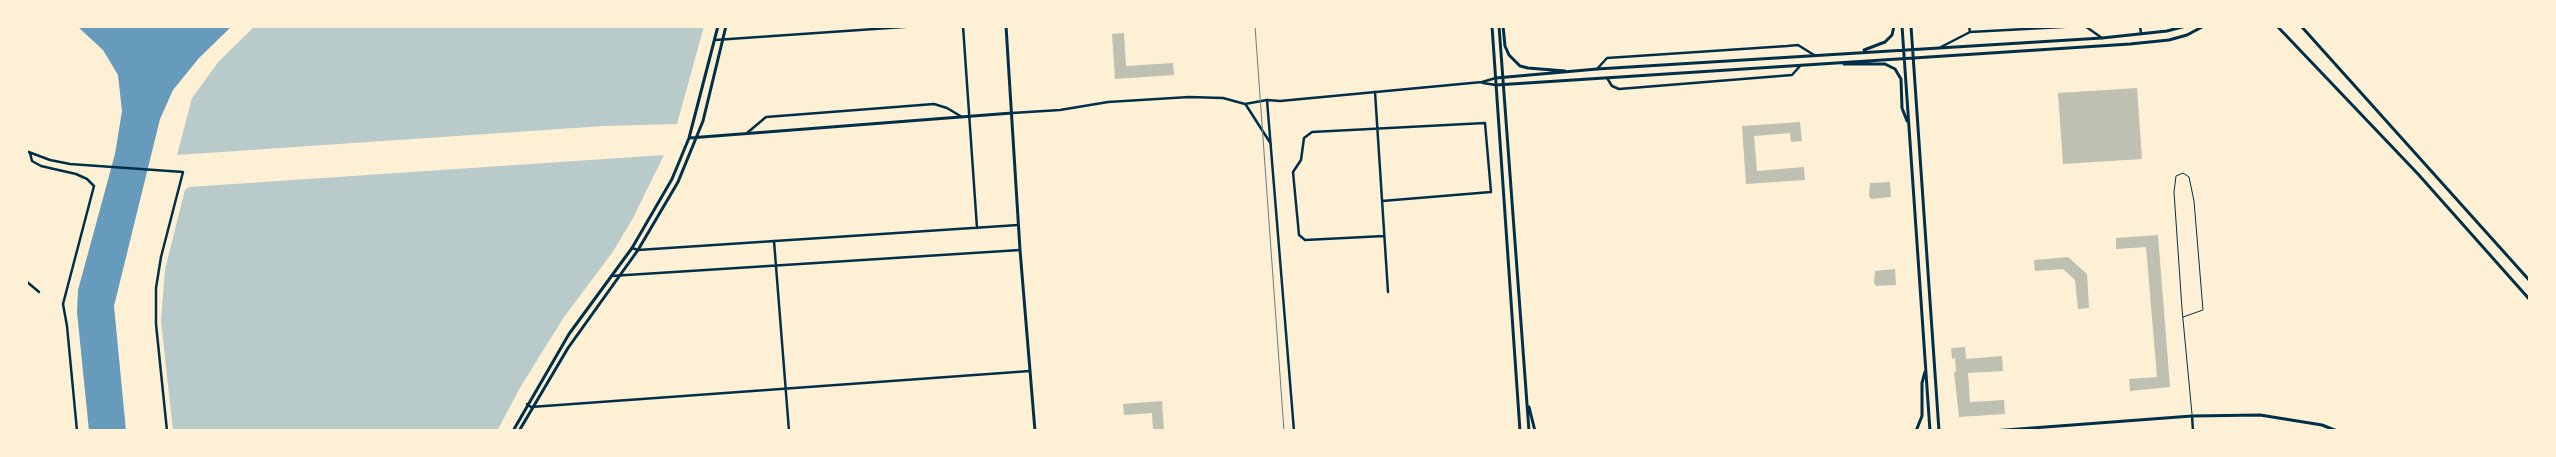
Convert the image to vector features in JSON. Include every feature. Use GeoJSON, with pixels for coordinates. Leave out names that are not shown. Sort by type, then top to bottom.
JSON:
{"type":"FeatureCollection","features":[{"type":"Feature","properties":{"kind":"street"},"geometry":{"type":"LineString","coordinates":[[513,431],[526,404],[569,334],[632,248],[672,179],[689,138],[718,26]]}},
{"type":"Feature","properties":{"kind":"street"},"geometry":{"type":"LineString","coordinates":[[519,431],[531,407],[568,348],[638,250],[678,182],[698,137],[726,26]]}},
{"type":"Feature","properties":{"kind":"street"},"geometry":{"type":"LineString","coordinates":[[715,40],[918,26]]}},
{"type":"Feature","properties":{"kind":"street"},"geometry":{"type":"LineString","coordinates":[[963,26],[977,228]]}},
{"type":"Feature","properties":{"kind":"street"},"geometry":{"type":"LineString","coordinates":[[1006,26],[1018,225],[1035,431]]}},
{"type":"Feature","properties":{"kind":"street"},"geometry":{"type":"LineString","coordinates":[[1492,26],[1520,431]]}},
{"type":"Feature","properties":{"kind":"street"},"geometry":{"type":"LineString","coordinates":[[1499,26],[1529,431]]}},
{"type":"Feature","properties":{"kind":"street"},"geometry":{"type":"LineString","coordinates":[[1503,26],[1505,46],[1509,55],[1520,66],[1583,71]]}},
{"type":"Feature","properties":{"kind":"street"},"geometry":{"type":"LineString","coordinates":[[1853,53],[1876,47],[1885,42],[1892,35],[1894,26]]}},
{"type":"Feature","properties":{"kind":"street"},"geometry":{"type":"LineString","coordinates":[[1902,26],[1930,431]]}},
{"type":"Feature","properties":{"kind":"street"},"geometry":{"type":"LineString","coordinates":[[1911,26],[1939,431]]}},
{"type":"Feature","properties":{"kind":"street"},"geometry":{"type":"LineString","coordinates":[[1969,26],[1970,32]]}},
{"type":"Feature","properties":{"kind":"street"},"geometry":{"type":"LineString","coordinates":[[1940,48],[1970,32],[2081,26]]}},
{"type":"Feature","properties":{"kind":"street"},"geometry":{"type":"LineString","coordinates":[[2085,26],[2102,38]]}},
{"type":"Feature","properties":{"kind":"street"},"geometry":{"type":"LineString","coordinates":[[2140,26],[2141,33]]}},
{"type":"Feature","properties":{"kind":"street"},"geometry":{"type":"LineString","coordinates":[[689,138],[969,118],[1060,110],[1108,102],[1189,97],[1223,98],[1245,104],[1267,100],[1292,100],[1596,69],[1914,48],[2102,38],[2186,26]]}},
{"type":"Feature","properties":{"kind":"street"},"geometry":{"type":"LineString","coordinates":[[1482,82],[1496,85],[2169,40],[2187,35],[2204,26]]}},
{"type":"Feature","properties":{"kind":"street"},"geometry":{"type":"LineString","coordinates":[[2277,26],[2418,174],[2530,300]]}},
{"type":"Feature","properties":{"kind":"street"},"geometry":{"type":"LineString","coordinates":[[2301,26],[2530,281]]}},
{"type":"Feature","properties":{"kind":"street"},"geometry":{"type":"LineString","coordinates":[[1596,69],[1607,58],[1798,45],[1815,56]]}},
{"type":"Feature","properties":{"kind":"street"},"geometry":{"type":"LineString","coordinates":[[1839,63],[1851,66],[1885,64],[1895,70],[1901,79],[1902,108],[1909,127]]}},
{"type":"Feature","properties":{"kind":"street"},"geometry":{"type":"LineString","coordinates":[[1606,77],[1612,86],[1619,89],[1792,75],[1801,65]]}},
{"type":"Feature","properties":{"kind":"street"},"geometry":{"type":"LineString","coordinates":[[1375,92],[1388,292]]}},
{"type":"Feature","properties":{"kind":"street"},"geometry":{"type":"LineString","coordinates":[[1267,100],[1294,431]]}},
{"type":"Feature","properties":{"kind":"street"},"geometry":{"type":"LineString","coordinates":[[746,134],[766,117],[934,104],[947,108],[963,118]]}},
{"type":"Feature","properties":{"kind":"street"},"geometry":{"type":"LineString","coordinates":[[1245,104],[1272,146]]}},
{"type":"Feature","properties":{"kind":"street"},"geometry":{"type":"LineString","coordinates":[[1382,201],[1491,192],[1484,123],[1312,132],[1304,138],[1301,160],[1293,172],[1300,236],[1305,240],[1384,236]]}},
{"type":"Feature","properties":{"kind":"street"},"geometry":{"type":"LineString","coordinates":[[28,152],[50,160],[96,167],[183,172],[161,257],[156,288],[156,324],[167,431]]}},
{"type":"Feature","properties":{"kind":"street"},"geometry":{"type":"LineString","coordinates":[[28,152],[32,161],[41,166],[76,174],[87,179],[94,186],[63,304],[67,326],[77,431]]}},
{"type":"Feature","properties":{"kind":"street"},"geometry":{"type":"LineString","coordinates":[[632,248],[638,250],[774,242],[1018,225]]}},
{"type":"Feature","properties":{"kind":"street"},"geometry":{"type":"LineString","coordinates":[[774,242],[789,431]]}},
{"type":"Feature","properties":{"kind":"street"},"geometry":{"type":"LineString","coordinates":[[611,276],[776,264],[1020,250]]}},
{"type":"Feature","properties":{"kind":"street"},"geometry":{"type":"LineString","coordinates":[[26,281],[39,292]]}},
{"type":"Feature","properties":{"kind":"street"},"geometry":{"type":"LineString","coordinates":[[1916,431],[1922,416],[1922,383],[1926,369]]}},
{"type":"Feature","properties":{"kind":"street"},"geometry":{"type":"LineString","coordinates":[[526,404],[531,407],[1030,371]]}},
{"type":"Feature","properties":{"kind":"street"},"geometry":{"type":"LineString","coordinates":[[1527,402],[1535,431]]}},
{"type":"Feature","properties":{"kind":"street"},"geometry":{"type":"LineString","coordinates":[[1992,431],[2192,416],[2260,415],[2322,425],[2337,431]]}},
{"type":"Feature","properties":{"kind":"street"},"geometry":{"type":"LineString","coordinates":[[2192,416],[2193,431]]}},
{"type":"Feature","properties":{"kind":"lane"},"geometry":{"type":"LineString","coordinates":[[2183,317],[2203,310],[2194,200],[2189,177],[2184,173],[2176,176],[2174,192],[2182,309],[2192,416]]}},
{"type":"Feature","properties":{"kind":"shaded area"},"geometry":{"type":"Polygon","coordinates":[[[255,26],[704,26],[677,124],[604,126],[177,155],[192,98],[219,61],[255,26]]]}},
{"type":"Feature","properties":{"kind":"shaded area"},"geometry":{"type":"Polygon","coordinates":[[[664,155],[632,220],[612,253],[564,317],[521,386],[497,431],[173,431],[161,321],[165,269],[185,190],[189,187],[664,155]]]}},
{"type":"Feature","properties":{"kind":"water"},"geometry":{"type":"Polygon","coordinates":[[[77,26],[232,26],[199,58],[173,90],[160,119],[114,306],[126,431],[89,431],[77,312],[78,290],[115,154],[122,111],[118,75],[103,50],[77,26]]]}},
{"type":"Feature","properties":{"kind":"building"},"geometry":{"type":"Polygon","coordinates":[[[1124,33],[1126,66],[1173,63],[1174,75],[1115,79],[1112,34],[1124,33]]]}},
{"type":"Feature","properties":{"kind":"building"},"geometry":{"type":"Polygon","coordinates":[[[2137,88],[2142,159],[2063,164],[2058,93],[2137,88]]]}},
{"type":"Feature","properties":{"kind":"building"},"geometry":{"type":"Polygon","coordinates":[[[1800,122],[1802,141],[1791,142],[1790,133],[1754,136],[1757,171],[1804,167],[1805,180],[1746,184],[1742,126],[1800,122]]]}},
{"type":"Feature","properties":{"kind":"building"},"geometry":{"type":"Polygon","coordinates":[[[1890,182],[1891,197],[1871,199],[1869,196],[1870,183],[1890,182]]]}},
{"type":"Feature","properties":{"kind":"building"},"geometry":{"type":"Polygon","coordinates":[[[2158,235],[2170,387],[2130,391],[2129,379],[2157,377],[2146,247],[2116,249],[2116,238],[2158,235]]]}},
{"type":"Feature","properties":{"kind":"building"},"geometry":{"type":"Polygon","coordinates":[[[2068,257],[2087,274],[2089,308],[2078,309],[2075,280],[2063,269],[2035,271],[2034,260],[2068,257]]]}},
{"type":"Feature","properties":{"kind":"building"},"geometry":{"type":"Polygon","coordinates":[[[1895,269],[1896,285],[1876,286],[1874,283],[1875,271],[1895,269]]]}},
{"type":"Feature","properties":{"kind":"building"},"geometry":{"type":"Polygon","coordinates":[[[1965,347],[1966,359],[2002,356],[2003,371],[1968,373],[1970,402],[2004,400],[2005,414],[1959,417],[1954,372],[1956,372],[1955,358],[1952,359],[1951,348],[1965,347]]]}},
{"type":"Feature","properties":{"kind":"building"},"geometry":{"type":"Polygon","coordinates":[[[1162,401],[1164,431],[1153,431],[1152,413],[1124,415],[1123,404],[1162,401]]]}},
{"type":"Feature","properties":{"kind":"tram line"},"geometry":{"type":"LineString","coordinates":[[1255,26],[1284,431]]}}]}
